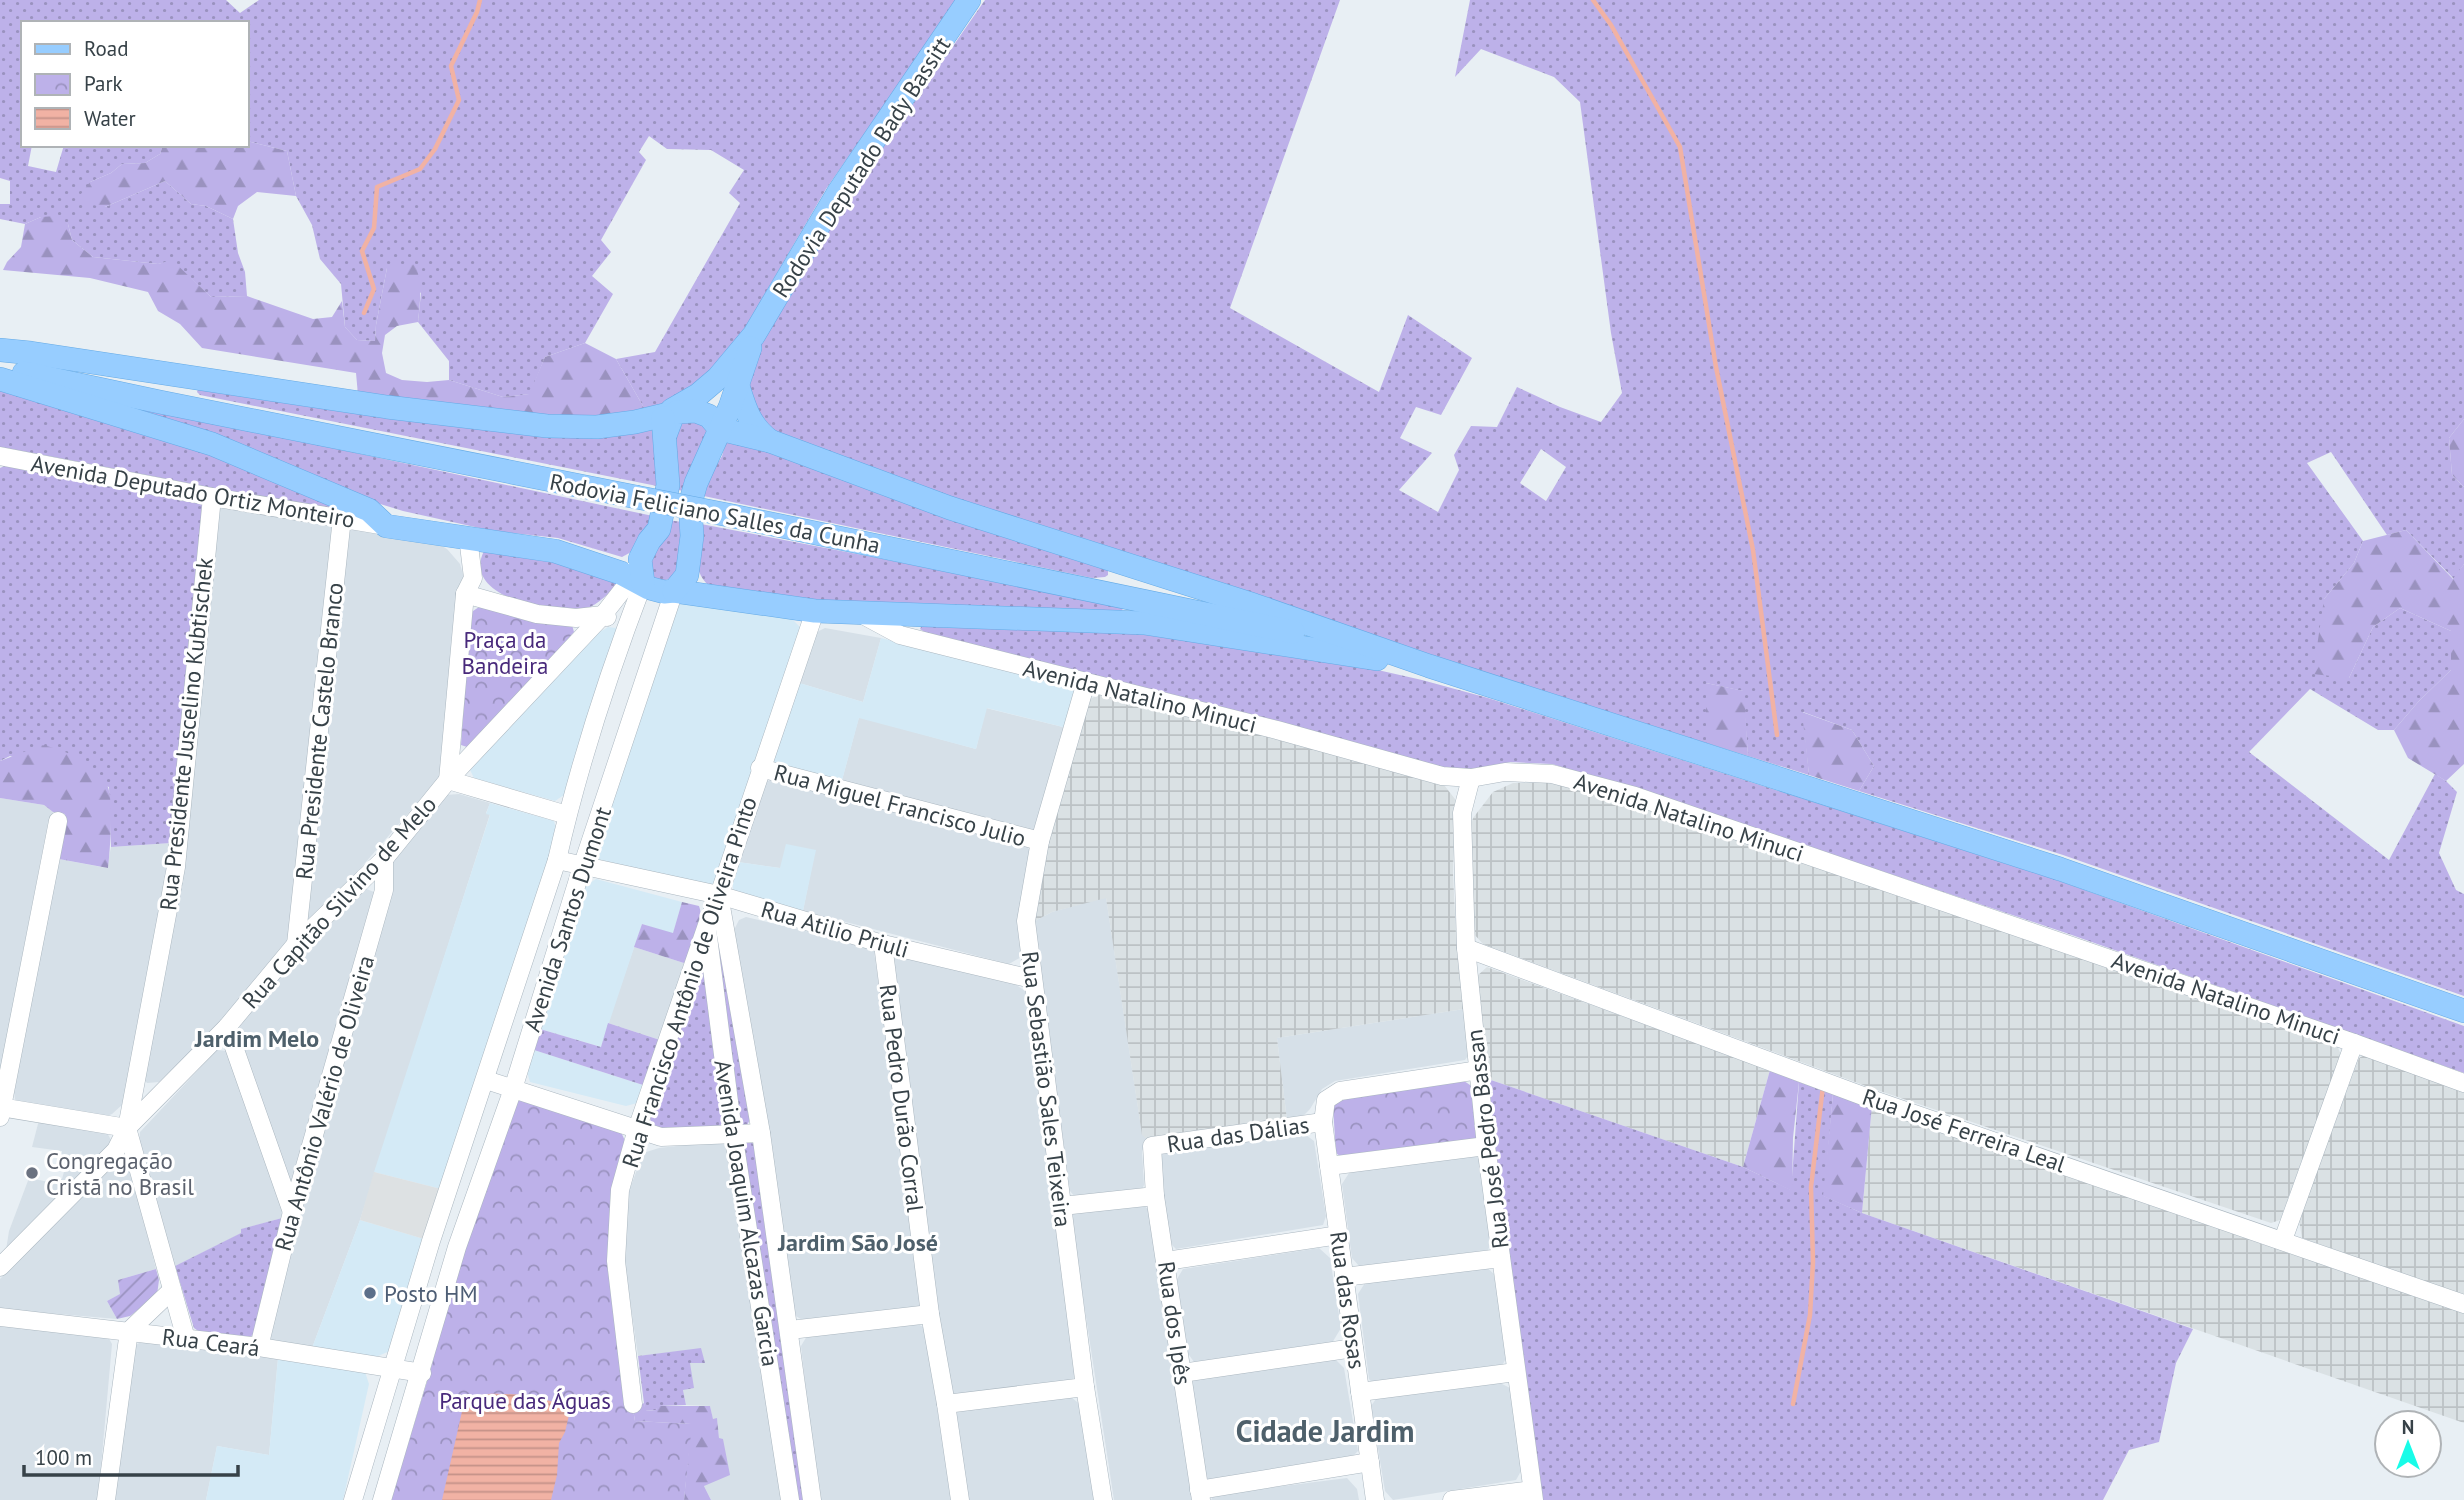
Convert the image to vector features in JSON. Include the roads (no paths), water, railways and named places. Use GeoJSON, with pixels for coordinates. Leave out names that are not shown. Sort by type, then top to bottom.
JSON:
{"type":"FeatureCollection","features":[{"type":"Feature","properties":{"kind":"main road","name":"Rodovia Deputado Bady Bassitt"},"geometry":{"type":"LineString","coordinates":[[669,420],[718,378],[754,335],[838,193],[969,0]]}},
{"type":"Feature","properties":{"kind":"main road","name":"Rodovia Deputado Bady Bassitt"},"geometry":{"type":"LineString","coordinates":[[674,590],[687,575],[692,536],[690,504],[696,483],[738,386],[754,335]]}},
{"type":"Feature","properties":{"kind":"main road"},"geometry":{"type":"LineString","coordinates":[[0,351],[31,353],[387,407],[547,426],[597,426],[669,420],[696,411],[709,416],[720,429],[770,441],[950,508],[1254,606],[1429,666],[2060,869],[2464,1011]]}},
{"type":"Feature","properties":{"kind":"main road","name":"Rodovia Feliciano Salles da Cunha"},"geometry":{"type":"LineString","coordinates":[[0,368],[1297,633],[1429,666]]}},
{"type":"Feature","properties":{"kind":"main road"},"geometry":{"type":"LineString","coordinates":[[0,379],[212,444],[369,510],[386,526],[555,551],[638,573],[649,588],[664,592],[674,590],[815,611],[1144,623],[1429,666]]}},
{"type":"Feature","properties":{"kind":"main road"},"geometry":{"type":"LineString","coordinates":[[738,386],[751,423],[770,441]]}},
{"type":"Feature","properties":{"kind":"main road"},"geometry":{"type":"LineString","coordinates":[[638,573],[649,541],[659,529],[664,506],[668,485],[669,420]]}},
{"type":"Feature","properties":{"kind":"street","name":"Avenida Deputado Ortiz Monteiro"},"geometry":{"type":"LineString","coordinates":[[0,456],[386,526]]}},
{"type":"Feature","properties":{"kind":"street","name":"Rua Presidente Juscelino Kubtischek"},"geometry":{"type":"LineString","coordinates":[[186,1339],[127,1128],[176,867],[212,496]]}},
{"type":"Feature","properties":{"kind":"street","name":"Rua Presidente Castelo Branco"},"geometry":{"type":"LineString","coordinates":[[296,944],[342,518]]}},
{"type":"Feature","properties":{"kind":"street"},"geometry":{"type":"LineString","coordinates":[[468,537],[473,578],[465,594],[448,780],[567,815]]}},
{"type":"Feature","properties":{"kind":"street","name":"Rua Capitão Silvino de Melo"},"geometry":{"type":"LineString","coordinates":[[0,1267],[116,1150],[127,1128],[226,1027],[296,944],[384,859],[448,780],[603,615],[638,573]]}},
{"type":"Feature","properties":{"kind":"street","name":"Avenida Santos Dumont"},"geometry":{"type":"LineString","coordinates":[[354,1500],[431,1241],[557,860],[567,815],[627,626],[638,573]]}},
{"type":"Feature","properties":{"kind":"street","name":"Avenida Santos Dumont"},"geometry":{"type":"LineString","coordinates":[[382,1500],[422,1373],[457,1247],[513,1089],[674,590]]}},
{"type":"Feature","properties":{"kind":"street"},"geometry":{"type":"LineString","coordinates":[[465,594],[537,614],[576,618],[603,615],[627,626]]}},
{"type":"Feature","properties":{"kind":"street","name":"Rua Francisco Antônio de Oliveira Pinto"},"geometry":{"type":"LineString","coordinates":[[633,1404],[616,1261],[620,1190],[637,1129],[815,611]]}},
{"type":"Feature","properties":{"kind":"street","name":"Avenida Natalino Minuci"},"geometry":{"type":"LineString","coordinates":[[858,613],[900,635],[1277,730],[1442,776],[1471,778],[1505,772],[1552,774],[1635,796],[2354,1042],[2464,1083]]}},
{"type":"Feature","properties":{"kind":"street","name":"Rua Sebastião Sales Teixeira"},"geometry":{"type":"LineString","coordinates":[[1086,682],[1040,841],[1026,921],[1085,1387],[1103,1500]]}},
{"type":"Feature","properties":{"kind":"street","name":"Rua Miguel Francisco Julio"},"geometry":{"type":"LineString","coordinates":[[760,768],[1040,841]]}},
{"type":"Feature","properties":{"kind":"street","name":"Rua José Pedro Bassan"},"geometry":{"type":"LineString","coordinates":[[1471,778],[1462,813],[1466,948],[1486,1146],[1533,1495]]}},
{"type":"Feature","properties":{"kind":"street"},"geometry":{"type":"LineString","coordinates":[[58,821],[1,1110],[127,1128]]}},
{"type":"Feature","properties":{"kind":"street","name":"Rua Antônio Valério de Oliveira"},"geometry":{"type":"LineString","coordinates":[[259,1347],[292,1212],[384,890],[384,859]]}},
{"type":"Feature","properties":{"kind":"street","name":"Rua Atilio Priuli"},"geometry":{"type":"LineString","coordinates":[[557,860],[719,895],[883,944],[1032,979]]}},
{"type":"Feature","properties":{"kind":"street","name":"Avenida Joaquim Alcazas Garcia"},"geometry":{"type":"LineString","coordinates":[[719,895],[761,1133],[812,1500]]}},
{"type":"Feature","properties":{"kind":"street","name":"Avenida Joaquim Alcazas Garcia"},"geometry":{"type":"LineString","coordinates":[[707,925],[733,1133],[790,1500]]}},
{"type":"Feature","properties":{"kind":"street","name":"Rua Pedro Durão Corral"},"geometry":{"type":"LineString","coordinates":[[883,944],[930,1314],[947,1404],[960,1500]]}},
{"type":"Feature","properties":{"kind":"street","name":"Rua José Ferreira Leal"},"geometry":{"type":"LineString","coordinates":[[1466,948],[1871,1099],[2464,1304]]}},
{"type":"Feature","properties":{"kind":"street"},"geometry":{"type":"LineString","coordinates":[[226,1027],[292,1212]]}},
{"type":"Feature","properties":{"kind":"street"},"geometry":{"type":"LineString","coordinates":[[2283,1240],[2354,1042]]}},
{"type":"Feature","properties":{"kind":"street","name":"Rua das Dálias"},"geometry":{"type":"LineString","coordinates":[[1326,1100],[1340,1091],[1479,1070]]}},
{"type":"Feature","properties":{"kind":"street"},"geometry":{"type":"LineString","coordinates":[[486,1080],[661,1137],[761,1133]]}},
{"type":"Feature","properties":{"kind":"street","name":"Rua das Rosas"},"geometry":{"type":"LineString","coordinates":[[1326,1100],[1323,1122],[1375,1500]]}},
{"type":"Feature","properties":{"kind":"street","name":"Rua das Dálias"},"geometry":{"type":"LineString","coordinates":[[1153,1146],[1323,1122]]}},
{"type":"Feature","properties":{"kind":"street","name":"Rua dos Ipês"},"geometry":{"type":"LineString","coordinates":[[1153,1146],[1155,1196],[1200,1495]]}},
{"type":"Feature","properties":{"kind":"street"},"geometry":{"type":"LineString","coordinates":[[1329,1166],[1486,1146]]}},
{"type":"Feature","properties":{"kind":"street"},"geometry":{"type":"LineString","coordinates":[[1062,1206],[1155,1196]]}},
{"type":"Feature","properties":{"kind":"street"},"geometry":{"type":"LineString","coordinates":[[1166,1261],[1339,1235]]}},
{"type":"Feature","properties":{"kind":"street"},"geometry":{"type":"LineString","coordinates":[[431,1241],[457,1247]]}},
{"type":"Feature","properties":{"kind":"street"},"geometry":{"type":"LineString","coordinates":[[1344,1277],[1501,1258]]}},
{"type":"Feature","properties":{"kind":"street"},"geometry":{"type":"LineString","coordinates":[[106,1500],[129,1332],[172,1290]]}},
{"type":"Feature","properties":{"kind":"street"},"geometry":{"type":"LineString","coordinates":[[790,1330],[930,1314]]}},
{"type":"Feature","properties":{"kind":"street","name":"Rua Ceará"},"geometry":{"type":"LineString","coordinates":[[0,1317],[259,1347],[422,1373]]}},
{"type":"Feature","properties":{"kind":"street"},"geometry":{"type":"LineString","coordinates":[[1182,1373],[1354,1348]]}},
{"type":"Feature","properties":{"kind":"street"},"geometry":{"type":"LineString","coordinates":[[1360,1392],[1516,1372]]}},
{"type":"Feature","properties":{"kind":"street"},"geometry":{"type":"LineString","coordinates":[[947,1404],[1085,1387]]}},
{"type":"Feature","properties":{"kind":"street"},"geometry":{"type":"LineString","coordinates":[[1200,1495],[1370,1462]]}},
{"type":"Feature","properties":{"kind":"street"},"geometry":{"type":"LineString","coordinates":[[1452,1500],[1533,1495]]}},
{"type":"Feature","properties":{"kind":"water"},"geometry":{"type":"Polygon","coordinates":[[[482,1395],[526,1395],[566,1405],[570,1411],[559,1443],[557,1475],[551,1500],[442,1500],[463,1407],[474,1397],[482,1395]]]}},
{"type":"Feature","properties":{"kind":"waterway"},"geometry":{"type":"LineString","coordinates":[[364,313],[374,289],[362,251],[374,228],[377,187],[420,169],[435,149],[459,100],[451,66],[480,0]]}},
{"type":"Feature","properties":{"kind":"waterway"},"geometry":{"type":"LineString","coordinates":[[1593,0],[1611,25],[1680,147],[1716,367],[1753,550],[1777,735]]}},
{"type":"Feature","properties":{"kind":"waterway"},"geometry":{"type":"LineString","coordinates":[[1793,1404],[1810,1315],[1813,1262],[1811,1187],[1823,1086]]}},
{"type":"Feature","properties":{"kind":"place","name":"Congregação Cristã no Brasil"},"geometry":{"type":"Point","coordinates":[32,1173]}},
{"type":"Feature","properties":{"kind":"place","name":"Posto HM"},"geometry":{"type":"Point","coordinates":[370,1293]}},
{"type":"Feature","properties":{"kind":"district","name":"Jardim Melo"},"geometry":{"type":"Point","coordinates":[257,1038]}},
{"type":"Feature","properties":{"kind":"district","name":"Jardim São José"},"geometry":{"type":"Point","coordinates":[858,1242]}},
{"type":"Feature","properties":{"kind":"district","name":"Cidade Jardim"},"geometry":{"type":"Point","coordinates":[1325,1430]}},
{"type":"Feature","properties":{"kind":"park label","name":"Praça da Bandeira"},"geometry":{"type":"Point","coordinates":[505,652]}},
{"type":"Feature","properties":{"kind":"park label","name":"Parque das Águas"},"geometry":{"type":"Point","coordinates":[525,1400]}}]}
